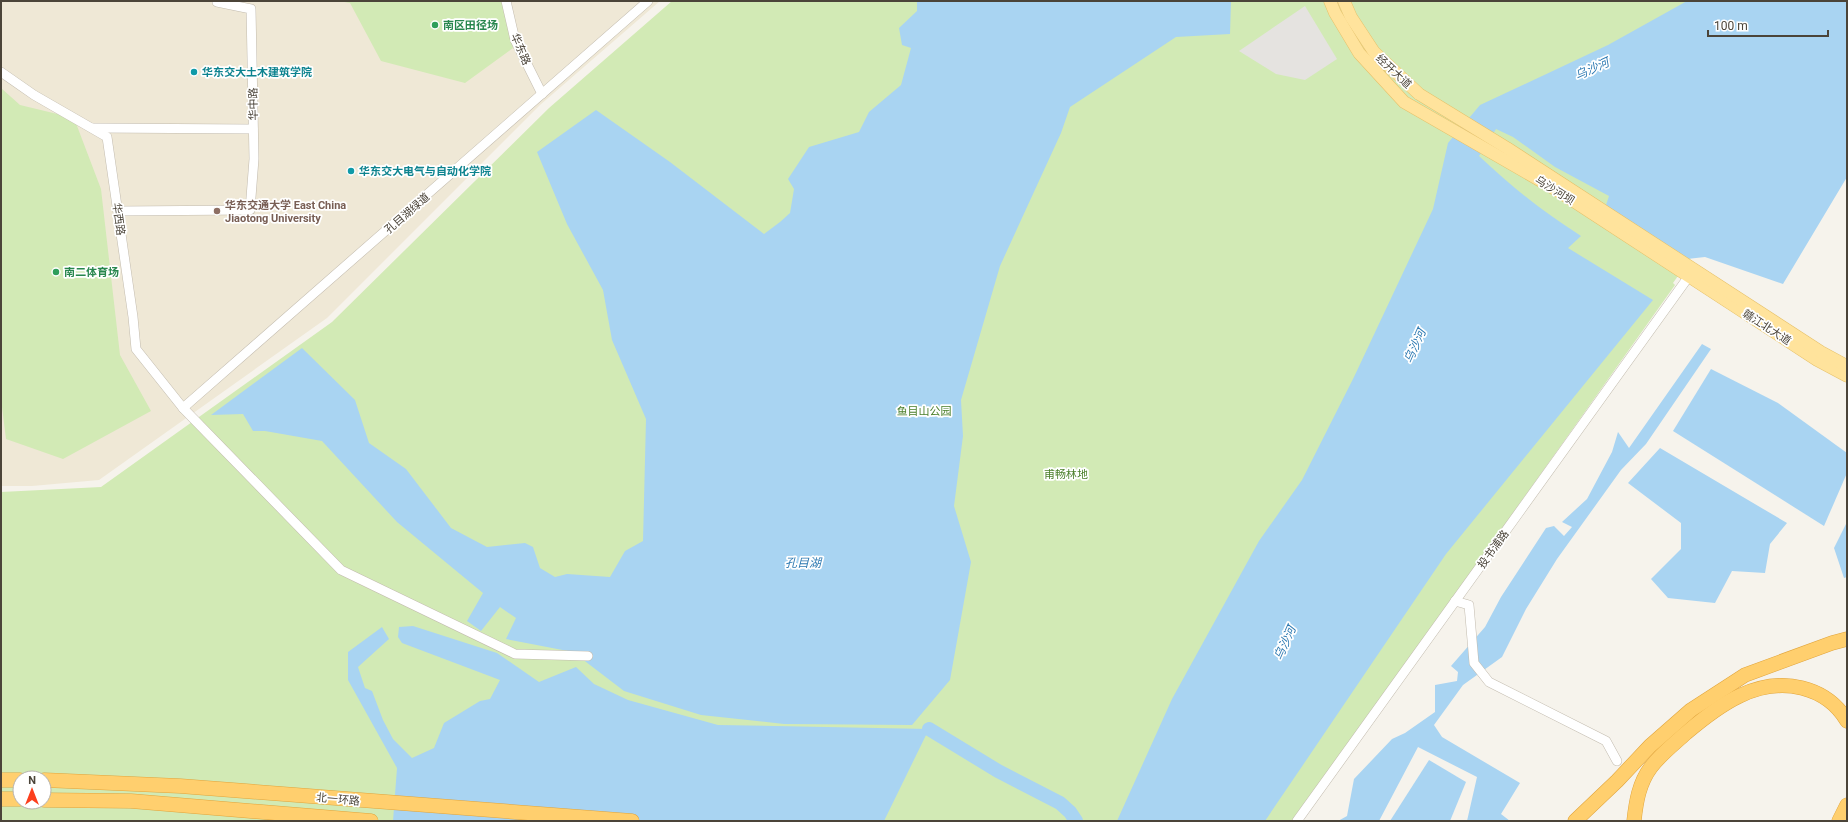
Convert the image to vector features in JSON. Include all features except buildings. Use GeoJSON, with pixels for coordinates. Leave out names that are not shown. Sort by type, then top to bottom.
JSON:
{"type":"FeatureCollection","features":[{"type":"Feature","properties":{"kind":"highway"},"geometry":{"type":"LineString","coordinates":[[1575,821],[1617,781],[1650,746],[1691,710],[1745,675],[1832,643],[1847,639]]}},
{"type":"Feature","properties":{"kind":"highway"},"geometry":{"type":"LineString","coordinates":[[1634,821],[1636,801],[1642,783],[1651,767],[1668,748],[1712,713],[1733,699],[1755,689],[1777,685],[1814,691],[1840,709],[1847,721]]}},
{"type":"Feature","properties":{"kind":"highway"},"geometry":{"type":"LineString","coordinates":[[1,780],[12,780]]}},
{"type":"Feature","properties":{"kind":"highway","name":"北一环路"},"geometry":{"type":"LineString","coordinates":[[52,780],[180,786],[632,821]]}},
{"type":"Feature","properties":{"kind":"highway"},"geometry":{"type":"LineString","coordinates":[[1,799],[12,799]]}},
{"type":"Feature","properties":{"kind":"highway","name":"北一环路"},"geometry":{"type":"LineString","coordinates":[[52,800],[131,801],[371,821]]}},
{"type":"Feature","properties":{"kind":"highway"},"geometry":{"type":"LineString","coordinates":[[1839,821],[1847,805]]}},
{"type":"Feature","properties":{"kind":"highway"},"geometry":{"type":"LineString","coordinates":[[1844,821],[1847,816]]}},
{"type":"Feature","properties":{"kind":"main road","name":"经开大道"},"geometry":{"type":"LineString","coordinates":[[1330,1],[1335,13],[1359,53],[1404,102],[1416,110]]}},
{"type":"Feature","properties":{"kind":"main road","name":"经开大道"},"geometry":{"type":"LineString","coordinates":[[1344,1],[1351,17],[1374,52],[1419,94],[1465,121]]}},
{"type":"Feature","properties":{"kind":"main road","name":"乌沙河坝"},"geometry":{"type":"LineString","coordinates":[[1416,110],[1440,124],[1503,151]]}},
{"type":"Feature","properties":{"kind":"main road","name":"乌沙河坝"},"geometry":{"type":"LineString","coordinates":[[1465,121],[1503,151],[1692,272],[1710,279]]}},
{"type":"Feature","properties":{"kind":"main road","name":"赣江北大道"},"geometry":{"type":"LineString","coordinates":[[1692,272],[1817,360],[1847,376]]}},
{"type":"Feature","properties":{"kind":"main road","name":"赣江北大道"},"geometry":{"type":"LineString","coordinates":[[1710,279],[1821,352],[1847,366]]}},
{"type":"Feature","properties":{"kind":"street","name":"华中路"},"geometry":{"type":"LineString","coordinates":[[118,211],[250,210],[254,159],[250,9],[217,1]]}},
{"type":"Feature","properties":{"kind":"street","name":"华东路"},"geometry":{"type":"LineString","coordinates":[[506,1],[515,40],[542,94]]}},
{"type":"Feature","properties":{"kind":"street","name":"孔目湖绿道"},"geometry":{"type":"LineString","coordinates":[[183,408],[648,1]]}},
{"type":"Feature","properties":{"kind":"street","name":"华西路"},"geometry":{"type":"LineString","coordinates":[[1,72],[34,95],[107,137],[133,317],[136,349],[183,408],[341,570],[515,654],[588,656]]}},
{"type":"Feature","properties":{"kind":"street"},"geometry":{"type":"LineString","coordinates":[[91,128],[253,129]]}},
{"type":"Feature","properties":{"kind":"street","name":"投书浦路"},"geometry":{"type":"LineString","coordinates":[[1297,821],[1692,272]]}},
{"type":"Feature","properties":{"kind":"street"},"geometry":{"type":"LineString","coordinates":[[1456,601],[1469,605],[1474,663],[1489,682],[1606,741],[1617,761]]}},
{"type":"Feature","properties":{"kind":"shaded area","name":"华东交通大学 East China Jiaotong University"},"geometry":{"type":"Polygon","coordinates":[[[1,1],[660,1],[540,105],[327,318],[99,480],[32,486],[1,486],[1,1]]]}},
{"type":"Feature","properties":{"kind":"shaded area"},"geometry":{"type":"Polygon","coordinates":[[[1305,6],[1337,59],[1305,80],[1276,74],[1239,51],[1305,6]]]}},
{"type":"Feature","properties":{"kind":"green space","name":"南区田径场"},"geometry":{"type":"Polygon","coordinates":[[[339,1],[502,1],[513,48],[465,83],[381,61],[350,3],[339,1]]]}},
{"type":"Feature","properties":{"kind":"green space","name":"鱼目山公园"},"geometry":{"type":"Polygon","coordinates":[[[672,1],[1847,1],[1847,37],[1673,283],[1675,285],[1294,821],[1,821],[1,492],[101,487],[332,322],[549,108],[672,1]]]}},
{"type":"Feature","properties":{"kind":"green space","name":"南二体育场"},"geometry":{"type":"Polygon","coordinates":[[[1,88],[20,105],[74,118],[101,189],[120,355],[151,411],[63,459],[6,439],[1,399],[1,88]]]}},
{"type":"Feature","properties":{"kind":"water","name":"孔目湖"},"geometry":{"type":"Polygon","coordinates":[[[917,1],[1231,1],[1230,34],[1176,37],[1070,107],[1061,133],[1000,266],[961,400],[963,436],[954,506],[971,562],[950,680],[912,725],[784,724],[701,715],[624,691],[573,652],[506,639],[516,618],[500,607],[481,631],[467,621],[483,593],[397,522],[322,441],[265,431],[253,431],[243,414],[211,415],[302,348],[355,400],[369,443],[406,469],[451,528],[487,547],[525,543],[533,547],[540,568],[555,577],[567,574],[610,577],[625,551],[643,541],[646,419],[612,340],[603,290],[567,224],[537,152],[596,110],[670,162],[764,234],[790,213],[794,189],[788,179],[809,147],[859,132],[869,112],[901,85],[911,48],[902,45],[899,28],[917,11],[917,1]]]}},
{"type":"Feature","properties":{"kind":"water","name":"乌沙河"},"geometry":{"type":"Polygon","coordinates":[[[1687,1],[1847,1],[1847,177],[1783,284],[1705,257],[1678,260],[1604,211],[1609,196],[1555,167],[1513,137],[1496,129],[1479,156],[1528,199],[1581,236],[1568,248],[1653,300],[1446,554],[1265,821],[1117,821],[1172,699],[1259,541],[1302,480],[1354,377],[1433,209],[1448,143],[1480,105],[1608,45],[1687,1]]]}},
{"type":"Feature","properties":{"kind":"water"},"geometry":{"type":"Polygon","coordinates":[[[1702,344],[1711,349],[1646,444],[1621,470],[1557,559],[1526,609],[1502,657],[1463,685],[1434,725],[1442,737],[1520,783],[1501,814],[1510,821],[1467,821],[1477,777],[1418,747],[1379,821],[1338,821],[1347,816],[1354,779],[1392,739],[1405,733],[1435,712],[1435,685],[1457,681],[1458,672],[1451,666],[1485,627],[1501,597],[1546,528],[1554,526],[1564,536],[1572,527],[1562,522],[1587,499],[1612,452],[1618,432],[1629,448],[1702,344]]]}},
{"type":"Feature","properties":{"kind":"water"},"geometry":{"type":"Polygon","coordinates":[[[1711,369],[1778,403],[1847,453],[1847,473],[1824,526],[1673,431],[1711,369]]]}},
{"type":"Feature","properties":{"kind":"water"},"geometry":{"type":"Polygon","coordinates":[[[1660,448],[1787,523],[1770,544],[1765,573],[1732,571],[1715,603],[1668,598],[1651,579],[1681,549],[1681,523],[1628,483],[1660,448]]]}},
{"type":"Feature","properties":{"kind":"water"},"geometry":{"type":"Polygon","coordinates":[[[1847,522],[1847,577],[1844,578],[1834,548],[1847,522]]]}},
{"type":"Feature","properties":{"kind":"water"},"geometry":{"type":"Polygon","coordinates":[[[413,626],[497,653],[539,682],[576,667],[594,684],[628,700],[718,725],[929,729],[884,821],[393,821],[397,768],[348,680],[348,652],[382,627],[389,639],[358,667],[365,688],[372,691],[383,720],[393,739],[412,758],[434,748],[444,723],[480,701],[490,699],[500,680],[402,643],[398,637],[399,627],[413,626]]]}},
{"type":"Feature","properties":{"kind":"water"},"geometry":{"type":"Polygon","coordinates":[[[1429,760],[1466,782],[1450,821],[1390,821],[1429,760]]]}},
{"type":"Feature","properties":{"kind":"waterway"},"geometry":{"type":"LineString","coordinates":[[929,729],[998,771],[1060,803],[1070,812],[1076,821]]}},
{"type":"Feature","properties":{"kind":"place","name":"南区田径场"},"geometry":{"type":"Point","coordinates":[435,25]}},
{"type":"Feature","properties":{"kind":"place","name":"华东交大土木建筑学院"},"geometry":{"type":"Point","coordinates":[194,72]}},
{"type":"Feature","properties":{"kind":"place","name":"华东交大电气与自动化学院"},"geometry":{"type":"Point","coordinates":[351,171]}},
{"type":"Feature","properties":{"kind":"place","name":"华东交通大学 East China Jiaotong University"},"geometry":{"type":"Point","coordinates":[217,211]}},
{"type":"Feature","properties":{"kind":"place","name":"南二体育场"},"geometry":{"type":"Point","coordinates":[56,272]}},
{"type":"Feature","properties":{"kind":"park label","name":"甫畅林地"},"geometry":{"type":"Point","coordinates":[1066,474]}}]}
